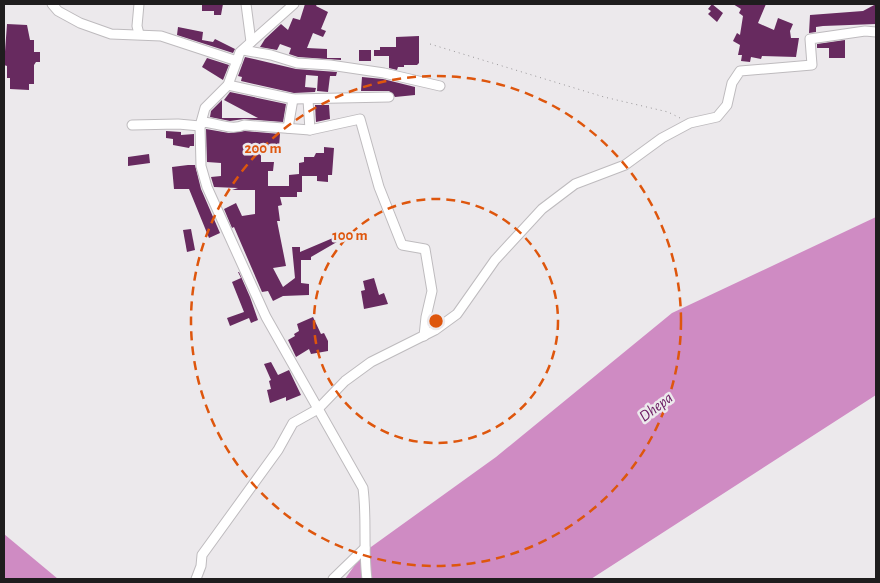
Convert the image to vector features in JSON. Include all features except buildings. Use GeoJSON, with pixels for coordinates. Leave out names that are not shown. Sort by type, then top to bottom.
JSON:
{"type":"FeatureCollection","features":[{"type":"Feature","properties":{"kind":"street"},"geometry":{"type":"LineString","coordinates":[[52,4],[58,11],[80,23],[111,34],[161,36],[237,61]]}},
{"type":"Feature","properties":{"kind":"street"},"geometry":{"type":"LineString","coordinates":[[139,4],[137,26],[139,34]]}},
{"type":"Feature","properties":{"kind":"street"},"geometry":{"type":"LineString","coordinates":[[246,4],[252,42]]}},
{"type":"Feature","properties":{"kind":"street"},"geometry":{"type":"LineString","coordinates":[[294,4],[243,50],[228,85],[204,108],[200,126],[201,166],[207,187],[266,316],[363,488],[365,507],[364,548],[367,579]]}},
{"type":"Feature","properties":{"kind":"street"},"geometry":{"type":"LineString","coordinates":[[196,579],[201,566],[202,555],[278,450],[294,423],[318,409],[344,381],[371,362],[436,330],[457,314],[495,260],[542,209],[575,184],[625,164],[662,138],[690,123],[717,117],[727,106],[732,83],[740,72],[812,65],[810,39],[865,31],[876,32]]}},
{"type":"Feature","properties":{"kind":"street"},"geometry":{"type":"LineString","coordinates":[[243,50],[271,55],[297,64],[330,65],[384,73],[440,86]]}},
{"type":"Feature","properties":{"kind":"street"},"geometry":{"type":"LineString","coordinates":[[228,85],[293,99],[389,97]]}},
{"type":"Feature","properties":{"kind":"street"},"geometry":{"type":"LineString","coordinates":[[288,128],[293,99]]}},
{"type":"Feature","properties":{"kind":"street"},"geometry":{"type":"LineString","coordinates":[[308,100],[310,130]]}},
{"type":"Feature","properties":{"kind":"street"},"geometry":{"type":"LineString","coordinates":[[132,125],[178,124],[200,126],[203,122],[226,127],[244,125],[310,130],[360,119],[378,187],[402,245],[425,249],[432,291],[424,336]]}},
{"type":"Feature","properties":{"kind":"street"},"geometry":{"type":"LineString","coordinates":[[333,579],[364,548]]}},
{"type":"Feature","properties":{"kind":"path"},"geometry":{"type":"LineString","coordinates":[[430,44],[604,97],[668,112],[690,123]]}},
{"type":"Feature","properties":{"kind":"water","name":"Dhepa"},"geometry":{"type":"Polygon","coordinates":[[[876,217],[876,395],[591,579],[345,579],[364,552],[496,457],[672,313],[876,217]]]}},
{"type":"Feature","properties":{"kind":"water"},"geometry":{"type":"Polygon","coordinates":[[[4,534],[58,579],[4,579],[4,534]]]}}]}
